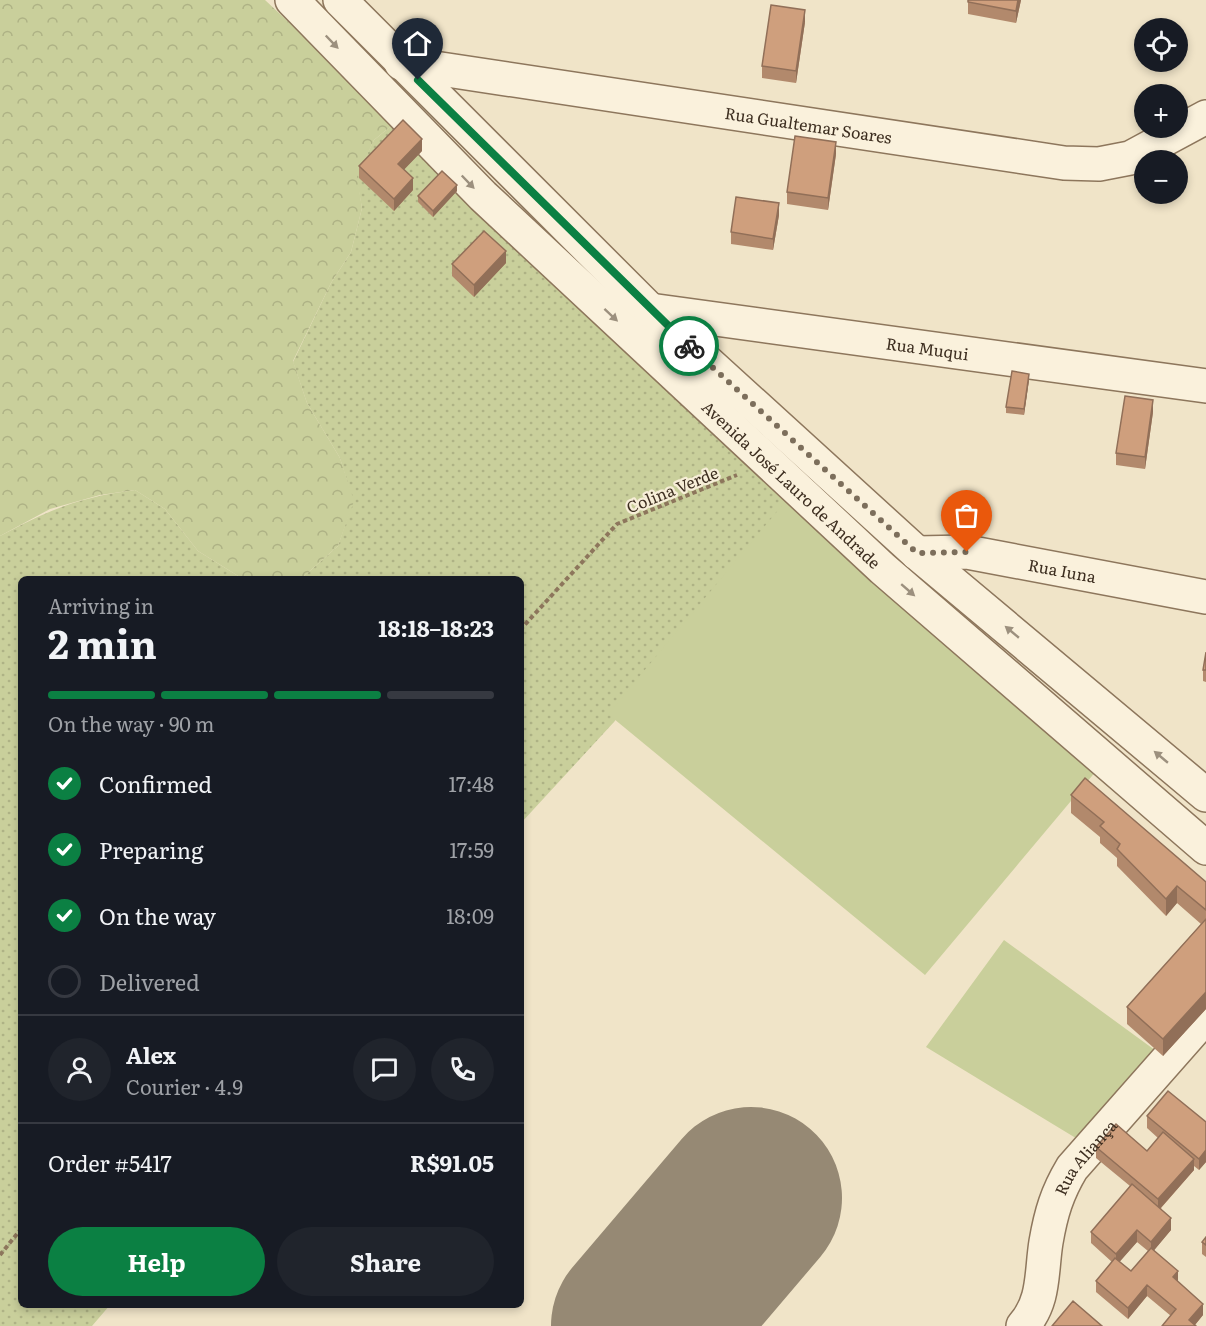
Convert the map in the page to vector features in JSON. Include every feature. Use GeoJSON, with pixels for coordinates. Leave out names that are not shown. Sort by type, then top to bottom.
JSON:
{"type":"FeatureCollection","features":[{"type":"Feature","properties":{"kind":"street","name":"Avenida José Lauro de Andrade"},"geometry":{"type":"LineString","coordinates":[[291,0],[483,196],[892,577],[1206,848]]}},
{"type":"Feature","properties":{"kind":"street","name":"Avenida José Lauro de Andrade"},"geometry":{"type":"LineString","coordinates":[[340,0],[650,310],[917,553],[1206,795]]}},
{"type":"Feature","properties":{"kind":"street","name":"Rua Gualtemar Soares"},"geometry":{"type":"LineString","coordinates":[[401,63],[1064,163],[1099,164],[1130,158],[1206,117]]}},
{"type":"Feature","properties":{"kind":"street","name":"Rua Muqui"},"geometry":{"type":"LineString","coordinates":[[650,310],[1206,386]]}},
{"type":"Feature","properties":{"kind":"street","name":"Rua Iuna"},"geometry":{"type":"LineString","coordinates":[[917,553],[967,552],[1206,597]]}},
{"type":"Feature","properties":{"kind":"street","name":"Rua Aliança"},"geometry":{"type":"LineString","coordinates":[[1023,1326],[1037,1302],[1043,1282],[1045,1244],[1056,1195],[1072,1168],[1206,1016]]}},
{"type":"Feature","properties":{"kind":"path","name":"Colina Verde"},"geometry":{"type":"LineString","coordinates":[[524,626],[617,524],[769,462]]}},
{"type":"Feature","properties":{"kind":"path"},"geometry":{"type":"LineString","coordinates":[[0,1255],[18,1233]]}},
{"type":"Feature","properties":{"kind":"green space"},"geometry":{"type":"Polygon","coordinates":[[[0,0],[265,0],[396,122],[374,140],[357,176],[362,208],[351,252],[331,283],[293,361],[307,403],[340,458],[354,501],[338,546],[304,576],[238,576],[198,551],[165,509],[135,490],[100,495],[50,509],[0,536],[0,0]]]}},
{"type":"Feature","properties":{"kind":"green space"},"geometry":{"type":"Polygon","coordinates":[[[396,122],[792,496],[614,722],[524,820],[524,576],[304,576],[338,546],[353,501],[340,458],[307,403],[293,362],[331,283],[351,252],[362,208],[356,176],[374,140],[396,122]]]}},
{"type":"Feature","properties":{"kind":"green space"},"geometry":{"type":"Polygon","coordinates":[[[135,490],[165,509],[198,551],[238,576],[18,576],[18,1308],[107,1308],[92,1326],[0,1326],[0,536],[65,506],[135,490]]]}},
{"type":"Feature","properties":{"kind":"green space"},"geometry":{"type":"Polygon","coordinates":[[[785,502],[1102,764],[925,975],[608,714],[785,502]]]}},
{"type":"Feature","properties":{"kind":"green space"},"geometry":{"type":"Polygon","coordinates":[[[1004,940],[1163,1056],[1084,1143],[926,1047],[1004,940]]]}},
{"type":"Feature","properties":{"kind":"building"},"geometry":{"type":"Polygon","coordinates":[[[968,0],[1018,0],[1016,11],[968,2],[968,0]]]}},
{"type":"Feature","properties":{"kind":"building"},"geometry":{"type":"Polygon","coordinates":[[[771,5],[805,10],[796,71],[762,66],[771,5]]]}},
{"type":"Feature","properties":{"kind":"building"},"geometry":{"type":"Polygon","coordinates":[[[403,120],[422,139],[398,164],[413,178],[394,199],[359,166],[403,120]]]}},
{"type":"Feature","properties":{"kind":"building"},"geometry":{"type":"Polygon","coordinates":[[[795,136],[836,142],[828,198],[787,192],[795,136]]]}},
{"type":"Feature","properties":{"kind":"building"},"geometry":{"type":"Polygon","coordinates":[[[442,171],[457,185],[433,211],[418,196],[442,171]]]}},
{"type":"Feature","properties":{"kind":"building"},"geometry":{"type":"Polygon","coordinates":[[[736,197],[779,203],[773,239],[731,232],[736,197]]]}},
{"type":"Feature","properties":{"kind":"building"},"geometry":{"type":"Polygon","coordinates":[[[484,231],[506,251],[474,285],[452,264],[484,231]]]}},
{"type":"Feature","properties":{"kind":"building"},"geometry":{"type":"Polygon","coordinates":[[[1012,371],[1029,374],[1024,409],[1006,407],[1012,371]]]}},
{"type":"Feature","properties":{"kind":"building"},"geometry":{"type":"Polygon","coordinates":[[[1125,396],[1153,400],[1145,457],[1116,453],[1125,396]]]}},
{"type":"Feature","properties":{"kind":"building"},"geometry":{"type":"Polygon","coordinates":[[[1206,652],[1206,670],[1203,670],[1206,652]]]}},
{"type":"Feature","properties":{"kind":"building"},"geometry":{"type":"Polygon","coordinates":[[[1085,778],[1206,882],[1206,910],[1177,886],[1166,899],[1117,849],[1120,844],[1100,826],[1104,822],[1071,795],[1085,778]]]}},
{"type":"Feature","properties":{"kind":"building"},"geometry":{"type":"Polygon","coordinates":[[[1206,919],[1206,992],[1163,1039],[1127,1007],[1206,919]]]}},
{"type":"Feature","properties":{"kind":"building"},"geometry":{"type":"Polygon","coordinates":[[[1168,1091],[1206,1122],[1206,1150],[1199,1159],[1147,1116],[1168,1091]]]}},
{"type":"Feature","properties":{"kind":"building"},"geometry":{"type":"Polygon","coordinates":[[[1116,1124],[1147,1151],[1163,1132],[1194,1159],[1158,1199],[1096,1147],[1116,1124]]]}},
{"type":"Feature","properties":{"kind":"building"},"geometry":{"type":"Polygon","coordinates":[[[1132,1184],[1171,1218],[1151,1242],[1137,1230],[1116,1254],[1091,1232],[1132,1184]]]}},
{"type":"Feature","properties":{"kind":"building"},"geometry":{"type":"Polygon","coordinates":[[[1151,1248],[1178,1271],[1173,1277],[1203,1304],[1189,1320],[1196,1326],[1162,1326],[1176,1309],[1147,1285],[1128,1308],[1096,1281],[1115,1258],[1131,1271],[1151,1248]]]}},
{"type":"Feature","properties":{"kind":"building"},"geometry":{"type":"Polygon","coordinates":[[[1073,1301],[1102,1326],[1052,1326],[1073,1301]]]}},
{"type":"Feature","properties":{"kind":"runway"},"geometry":{"type":"LineString","coordinates":[[642,1326],[751,1198]]}},
{"type":"Feature","properties":{"kind":"way so far"},"geometry":{"type":"LineString","coordinates":[[689,346],[917,553],[967,552]]}},
{"type":"Feature","properties":{"kind":"route"},"geometry":{"type":"LineString","coordinates":[[418,80],[689,346]]}}]}
